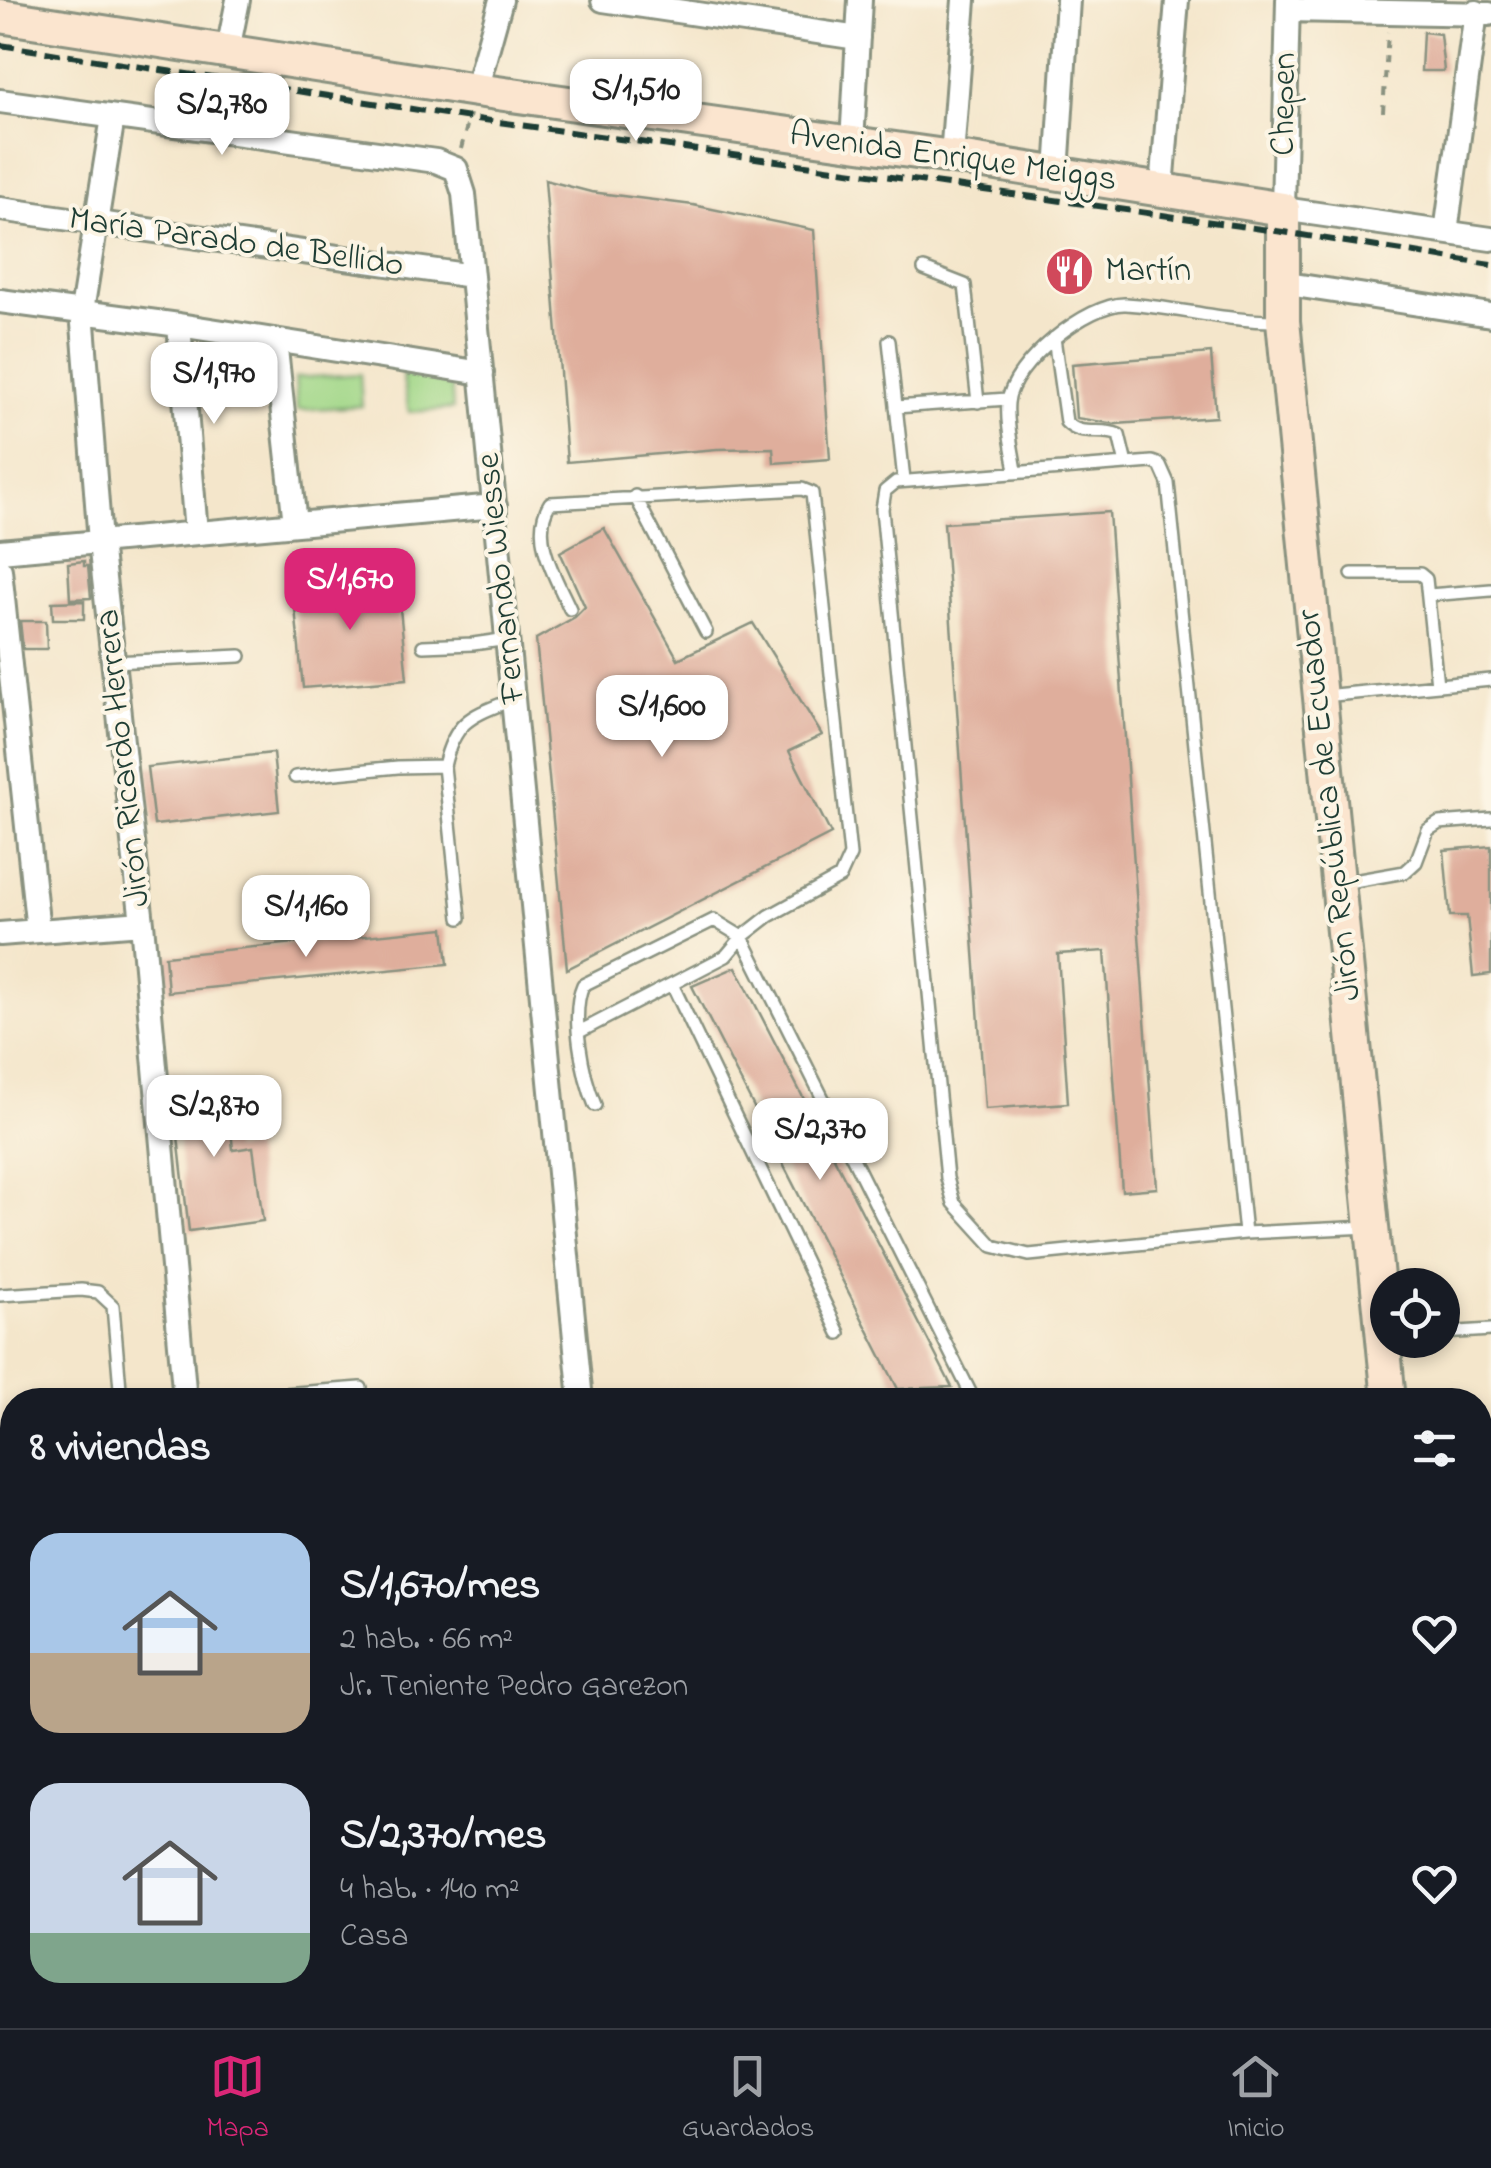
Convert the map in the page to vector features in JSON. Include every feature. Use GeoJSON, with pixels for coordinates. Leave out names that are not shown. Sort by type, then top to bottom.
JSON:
{"type":"FeatureCollection","features":[{"type":"Feature","properties":{"kind":"street"},"geometry":{"type":"LineString","coordinates":[[228,50],[238,0]]}},
{"type":"Feature","properties":{"kind":"street"},"geometry":{"type":"LineString","coordinates":[[473,104],[500,0]]}},
{"type":"Feature","properties":{"kind":"street"},"geometry":{"type":"LineString","coordinates":[[603,0],[858,38]]}},
{"type":"Feature","properties":{"kind":"street"},"geometry":{"type":"LineString","coordinates":[[852,143],[860,0]]}},
{"type":"Feature","properties":{"kind":"street"},"geometry":{"type":"LineString","coordinates":[[952,157],[964,0]]}},
{"type":"Feature","properties":{"kind":"street"},"geometry":{"type":"LineString","coordinates":[[1056,173],[1068,0]]}},
{"type":"Feature","properties":{"kind":"street"},"geometry":{"type":"LineString","coordinates":[[1162,189],[1177,0]]}},
{"type":"Feature","properties":{"kind":"street"},"geometry":{"type":"LineString","coordinates":[[1288,5],[1484,13],[1446,232]]}},
{"type":"Feature","properties":{"kind":"street","name":"Chepen"},"geometry":{"type":"LineString","coordinates":[[1283,209],[1288,5]]}},
{"type":"Feature","properties":{"kind":"street","name":"Avenida Enrique Meiggs"},"geometry":{"type":"LineString","coordinates":[[0,16],[228,50],[473,104],[852,143],[1491,238]]}},
{"type":"Feature","properties":{"kind":"street"},"geometry":{"type":"LineString","coordinates":[[0,100],[436,161],[456,169]]}},
{"type":"Feature","properties":{"kind":"street","name":"Jirón Ricardo Herrera"},"geometry":{"type":"LineString","coordinates":[[112,117],[82,311],[100,542],[142,922],[184,1388]]}},
{"type":"Feature","properties":{"kind":"street","name":"Fernando Wiesse"},"geometry":{"type":"LineString","coordinates":[[456,169],[464,194],[580,1388]]}},
{"type":"Feature","properties":{"kind":"street","name":"María Parado de Bellido"},"geometry":{"type":"LineString","coordinates":[[0,209],[472,276]]}},
{"type":"Feature","properties":{"kind":"street","name":"Jirón República de Ecuador"},"geometry":{"type":"LineString","coordinates":[[1283,209],[1283,321],[1376,1268]]}},
{"type":"Feature","properties":{"kind":"street"},"geometry":{"type":"LineString","coordinates":[[1281,283],[1491,315]]}},
{"type":"Feature","properties":{"kind":"street"},"geometry":{"type":"LineString","coordinates":[[0,301],[482,373]]}},
{"type":"Feature","properties":{"kind":"street"},"geometry":{"type":"LineString","coordinates":[[179,325],[196,533]]}},
{"type":"Feature","properties":{"kind":"street"},"geometry":{"type":"LineString","coordinates":[[275,340],[296,524]]}},
{"type":"Feature","properties":{"kind":"street"},"geometry":{"type":"LineString","coordinates":[[0,551],[495,506]]}},
{"type":"Feature","properties":{"kind":"street"},"geometry":{"type":"LineString","coordinates":[[0,570],[38,931]]}},
{"type":"Feature","properties":{"kind":"street"},"geometry":{"type":"LineString","coordinates":[[0,934],[142,922]]}},
{"type":"Feature","properties":{"kind":"street","name":"Jirón República de Ecuador"},"geometry":{"type":"LineString","coordinates":[[1386,1358],[1388,1388]]}},
{"type":"Feature","properties":{"kind":"lane"},"geometry":{"type":"LineString","coordinates":[[924,269],[965,285],[978,402]]}},
{"type":"Feature","properties":{"kind":"lane"},"geometry":{"type":"LineString","coordinates":[[1016,472],[1007,400],[1032,361],[1054,338],[1095,310],[1122,304],[1253,321],[1283,321]]}},
{"type":"Feature","properties":{"kind":"lane"},"geometry":{"type":"LineString","coordinates":[[1054,338],[1066,422],[1074,430],[1108,430],[1119,436],[1126,464]]}},
{"type":"Feature","properties":{"kind":"lane"},"geometry":{"type":"LineString","coordinates":[[889,341],[904,480]]}},
{"type":"Feature","properties":{"kind":"lane"},"geometry":{"type":"LineString","coordinates":[[896,408],[1007,400]]}},
{"type":"Feature","properties":{"kind":"lane"},"geometry":{"type":"LineString","coordinates":[[1244,1233],[1168,483],[1160,466],[1152,462],[896,482],[885,491],[882,510],[948,1178],[954,1203],[993,1246],[1029,1255],[1244,1233],[1371,1226]]}},
{"type":"Feature","properties":{"kind":"lane"},"geometry":{"type":"LineString","coordinates":[[570,609],[543,548],[546,506],[550,503],[634,496],[802,489],[812,492],[850,855],[840,876],[769,916],[742,936],[726,956],[580,1032]]}},
{"type":"Feature","properties":{"kind":"lane"},"geometry":{"type":"LineString","coordinates":[[634,496],[706,632]]}},
{"type":"Feature","properties":{"kind":"lane"},"geometry":{"type":"LineString","coordinates":[[1352,574],[1420,574],[1426,579],[1437,685]]}},
{"type":"Feature","properties":{"kind":"lane"},"geometry":{"type":"LineString","coordinates":[[1429,595],[1491,590]]}},
{"type":"Feature","properties":{"kind":"lane"},"geometry":{"type":"LineString","coordinates":[[423,646],[508,639]]}},
{"type":"Feature","properties":{"kind":"lane"},"geometry":{"type":"LineString","coordinates":[[114,662],[240,656]]}},
{"type":"Feature","properties":{"kind":"lane"},"geometry":{"type":"LineString","coordinates":[[1319,696],[1491,680]]}},
{"type":"Feature","properties":{"kind":"lane"},"geometry":{"type":"LineString","coordinates":[[460,918],[444,766],[450,740],[464,721],[514,700]]}},
{"type":"Feature","properties":{"kind":"lane"},"geometry":{"type":"LineString","coordinates":[[296,778],[444,766]]}},
{"type":"Feature","properties":{"kind":"lane"},"geometry":{"type":"LineString","coordinates":[[1338,884],[1406,872],[1416,862],[1428,830],[1440,823],[1491,819]]}},
{"type":"Feature","properties":{"kind":"lane"},"geometry":{"type":"LineString","coordinates":[[595,1105],[585,1082],[580,1032],[580,993],[584,985],[714,920],[742,936],[968,1388]]}},
{"type":"Feature","properties":{"kind":"lane"},"geometry":{"type":"LineString","coordinates":[[672,984],[840,1333]]}},
{"type":"Feature","properties":{"kind":"lane"},"geometry":{"type":"LineString","coordinates":[[0,1294],[98,1292],[113,1306],[121,1388]]}},
{"type":"Feature","properties":{"kind":"lane"},"geometry":{"type":"LineString","coordinates":[[1460,1332],[1491,1330]]}},
{"type":"Feature","properties":{"kind":"path"},"geometry":{"type":"LineString","coordinates":[[1383,112],[1390,9]]}},
{"type":"Feature","properties":{"kind":"path"},"geometry":{"type":"LineString","coordinates":[[202,129],[228,50]]}},
{"type":"Feature","properties":{"kind":"path"},"geometry":{"type":"LineString","coordinates":[[456,169],[473,104]]}},
{"type":"Feature","properties":{"kind":"green space"},"geometry":{"type":"Polygon","coordinates":[[[360,374],[362,406],[297,410],[295,378],[360,374]]]}},
{"type":"Feature","properties":{"kind":"green space"},"geometry":{"type":"Polygon","coordinates":[[[402,374],[451,379],[453,409],[409,412],[402,374]]]}},
{"type":"Feature","properties":{"kind":"building"},"geometry":{"type":"Polygon","coordinates":[[[1423,32],[1440,34],[1444,71],[1421,71],[1423,32]]]}},
{"type":"Feature","properties":{"kind":"building"},"geometry":{"type":"Polygon","coordinates":[[[545,180],[591,192],[693,205],[814,230],[830,459],[774,463],[773,448],[567,462],[545,180]]]}},
{"type":"Feature","properties":{"kind":"building"},"geometry":{"type":"Polygon","coordinates":[[[1211,353],[1216,417],[1116,424],[1076,418],[1072,364],[1211,353]]]}},
{"type":"Feature","properties":{"kind":"building"},"geometry":{"type":"Polygon","coordinates":[[[1109,512],[1157,1188],[1122,1191],[1105,951],[1058,954],[1068,1103],[985,1109],[944,523],[1109,512]]]}},
{"type":"Feature","properties":{"kind":"building"},"geometry":{"type":"Polygon","coordinates":[[[604,528],[678,659],[753,623],[822,735],[789,751],[831,834],[567,969],[536,639],[585,607],[560,552],[604,528]]]}},
{"type":"Feature","properties":{"kind":"building"},"geometry":{"type":"Polygon","coordinates":[[[84,561],[84,566],[88,566],[91,598],[70,599],[68,563],[84,561]]]}},
{"type":"Feature","properties":{"kind":"building"},"geometry":{"type":"Polygon","coordinates":[[[397,578],[407,679],[303,688],[293,588],[397,578]]]}},
{"type":"Feature","properties":{"kind":"building"},"geometry":{"type":"Polygon","coordinates":[[[84,601],[84,619],[53,619],[52,602],[84,601]]]}},
{"type":"Feature","properties":{"kind":"building"},"geometry":{"type":"Polygon","coordinates":[[[20,621],[46,621],[47,649],[23,649],[20,621]]]}},
{"type":"Feature","properties":{"kind":"building"},"geometry":{"type":"Polygon","coordinates":[[[273,753],[279,811],[154,825],[147,767],[273,753]]]}},
{"type":"Feature","properties":{"kind":"building"},"geometry":{"type":"Polygon","coordinates":[[[1491,846],[1491,974],[1473,976],[1467,916],[1450,916],[1444,850],[1491,846]]]}},
{"type":"Feature","properties":{"kind":"building"},"geometry":{"type":"Polygon","coordinates":[[[444,928],[448,964],[168,992],[165,956],[444,928]]]}},
{"type":"Feature","properties":{"kind":"building"},"geometry":{"type":"Polygon","coordinates":[[[736,967],[952,1387],[897,1388],[692,986],[736,967]]]}},
{"type":"Feature","properties":{"kind":"building"},"geometry":{"type":"Polygon","coordinates":[[[217,1081],[217,1088],[227,1087],[233,1150],[253,1147],[263,1221],[189,1231],[172,1085],[217,1081]]]}},
{"type":"Feature","properties":{"kind":"railway"},"geometry":{"type":"LineString","coordinates":[[0,45],[470,118],[1283,232],[1491,265]]}},
{"type":"Feature","properties":{"kind":"place","name":"Martín"},"geometry":{"type":"Point","coordinates":[1070,271]}}]}
